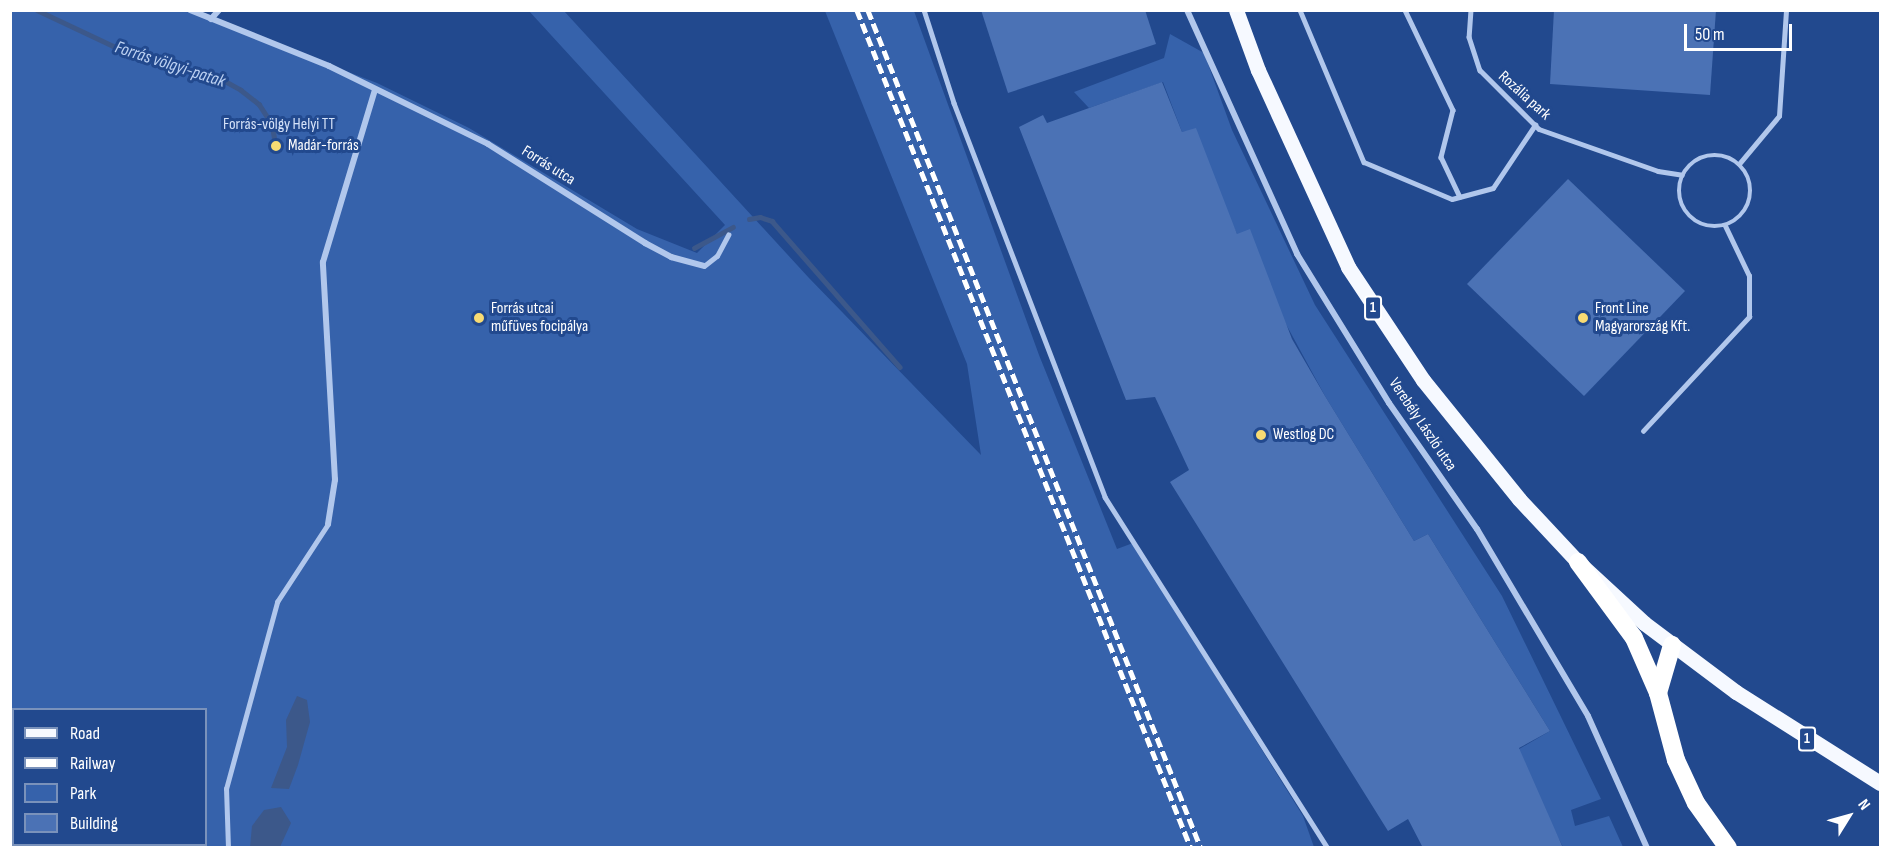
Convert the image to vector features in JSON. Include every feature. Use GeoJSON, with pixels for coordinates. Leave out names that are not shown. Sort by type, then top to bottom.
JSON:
{"type":"FeatureCollection","features":[{"type":"Feature","properties":{"kind":"highway"},"geometry":{"type":"LineString","coordinates":[[1578,562],[1634,638],[1658,693],[1676,760],[1696,803],[1728,848]]}},
{"type":"Feature","properties":{"kind":"highway"},"geometry":{"type":"LineString","coordinates":[[1658,693],[1672,645]]}},
{"type":"Feature","properties":{"kind":"main road","name":"1"},"geometry":{"type":"LineString","coordinates":[[1236,10],[1325,220],[1370,303],[1471,441],[1578,562],[1672,645],[1736,692],[1881,783]]}},
{"type":"Feature","properties":{"kind":"street","name":"Forrás utca"},"geometry":{"type":"LineString","coordinates":[[190,10],[329,66],[488,144],[645,243],[671,257],[704,266]]}},
{"type":"Feature","properties":{"kind":"street"},"geometry":{"type":"LineString","coordinates":[[211,19],[219,10]]}},
{"type":"Feature","properties":{"kind":"street","name":"Verebély László utca"},"geometry":{"type":"LineString","coordinates":[[1187,10],[1297,254],[1389,403],[1477,529],[1588,716],[1647,848]]}},
{"type":"Feature","properties":{"kind":"street"},"geometry":{"type":"LineString","coordinates":[[328,524],[334,469],[321,288],[327,244],[343,195],[350,182],[375,90]]}},
{"type":"Feature","properties":{"kind":"lane"},"geometry":{"type":"LineString","coordinates":[[924,10],[954,103],[1105,496],[1328,848]]}},
{"type":"Feature","properties":{"kind":"lane"},"geometry":{"type":"LineString","coordinates":[[1300,10],[1364,162],[1452,199],[1493,188],[1535,125]]}},
{"type":"Feature","properties":{"kind":"lane"},"geometry":{"type":"LineString","coordinates":[[1404,10],[1453,110],[1441,157],[1460,197]]}},
{"type":"Feature","properties":{"kind":"lane","name":"Rozália park"},"geometry":{"type":"LineString","coordinates":[[1471,10],[1469,37],[1480,70],[1535,125],[1658,171],[1682,175]]}},
{"type":"Feature","properties":{"kind":"lane"},"geometry":{"type":"LineString","coordinates":[[1739,164],[1779,116],[1786,10]]}},
{"type":"Feature","properties":{"kind":"lane"},"geometry":{"type":"LineString","coordinates":[[1712,155],[1739,164],[1751,186],[1750,200],[1736,220],[1725,226],[1701,224],[1686,212],[1679,194],[1682,175],[1700,158],[1712,155]]}},
{"type":"Feature","properties":{"kind":"lane"},"geometry":{"type":"LineString","coordinates":[[1643,431],[1749,317],[1749,276],[1725,226]]}},
{"type":"Feature","properties":{"kind":"lane"},"geometry":{"type":"LineString","coordinates":[[704,266],[717,256],[728,236]]}},
{"type":"Feature","properties":{"kind":"lane"},"geometry":{"type":"LineString","coordinates":[[228,848],[226,789],[276,602],[328,524]]}},
{"type":"Feature","properties":{"kind":"green space","name":"Forrás-völgy Helyi TT"},"geometry":{"type":"Polygon","coordinates":[[[10,11],[190,11],[377,83],[469,128],[637,229],[697,253],[725,225],[529,11],[564,11],[809,278],[981,455],[967,364],[825,11],[914,11],[1039,355],[1117,549],[1133,543],[1303,816],[1314,847],[11,847],[10,11]]]}},
{"type":"Feature","properties":{"kind":"green space"},"geometry":{"type":"Polygon","coordinates":[[[1170,34],[1204,53],[1232,130],[1315,305],[1502,596],[1601,799],[1571,810],[1575,826],[1609,816],[1623,847],[1563,847],[1514,752],[1550,731],[1428,534],[1414,541],[1325,396],[1237,234],[1190,131],[1182,132],[1163,82],[1089,108],[1074,92],[1164,58],[1170,34]]]}},
{"type":"Feature","properties":{"kind":"shaded area"},"geometry":{"type":"Polygon","coordinates":[[[297,696],[307,700],[310,722],[298,765],[289,789],[271,788],[287,747],[286,720],[297,696]]]}},
{"type":"Feature","properties":{"kind":"shaded area"},"geometry":{"type":"Polygon","coordinates":[[[281,807],[291,823],[280,847],[250,847],[252,826],[264,810],[281,807]]]}},
{"type":"Feature","properties":{"kind":"building"},"geometry":{"type":"Polygon","coordinates":[[[981,10],[1145,10],[1156,44],[1008,93],[981,10]]]}},
{"type":"Feature","properties":{"kind":"building"},"geometry":{"type":"Polygon","coordinates":[[[1554,10],[1716,10],[1710,95],[1550,84],[1554,10]]]}},
{"type":"Feature","properties":{"kind":"building","name":"Westlog DC"},"geometry":{"type":"Polygon","coordinates":[[[1162,82],[1182,132],[1196,128],[1237,234],[1250,229],[1292,339],[1325,396],[1414,541],[1428,534],[1550,731],[1519,748],[1563,848],[1423,848],[1408,819],[1388,831],[1170,482],[1189,470],[1155,397],[1126,400],[1019,127],[1043,115],[1047,123],[1162,82]]]}},
{"type":"Feature","properties":{"kind":"building"},"geometry":{"type":"Polygon","coordinates":[[[1568,179],[1685,291],[1584,396],[1467,284],[1568,179]]]}},
{"type":"Feature","properties":{"kind":"waterway","name":"Forrás völgyi-patak"},"geometry":{"type":"LineString","coordinates":[[37,10],[113,46],[225,81],[241,90],[259,104],[272,124],[276,146]]}},
{"type":"Feature","properties":{"kind":"waterway"},"geometry":{"type":"LineString","coordinates":[[749,219],[760,217],[772,221],[900,367]]}},
{"type":"Feature","properties":{"kind":"waterway"},"geometry":{"type":"LineString","coordinates":[[694,248],[733,227]]}},
{"type":"Feature","properties":{"kind":"railway"},"geometry":{"type":"LineString","coordinates":[[857,10],[1191,848]]}},
{"type":"Feature","properties":{"kind":"railway"},"geometry":{"type":"LineString","coordinates":[[868,10],[1201,848]]}},
{"type":"Feature","properties":{"kind":"place","name":"Madár-forrás"},"geometry":{"type":"Point","coordinates":[276,146]}},
{"type":"Feature","properties":{"kind":"place","name":"Forrás utcai műfüves focipálya"},"geometry":{"type":"Point","coordinates":[479,318]}},
{"type":"Feature","properties":{"kind":"place","name":"Front Line Magyarország Kft."},"geometry":{"type":"Point","coordinates":[1583,318]}},
{"type":"Feature","properties":{"kind":"place","name":"Westlog DC"},"geometry":{"type":"Point","coordinates":[1261,435]}}]}
